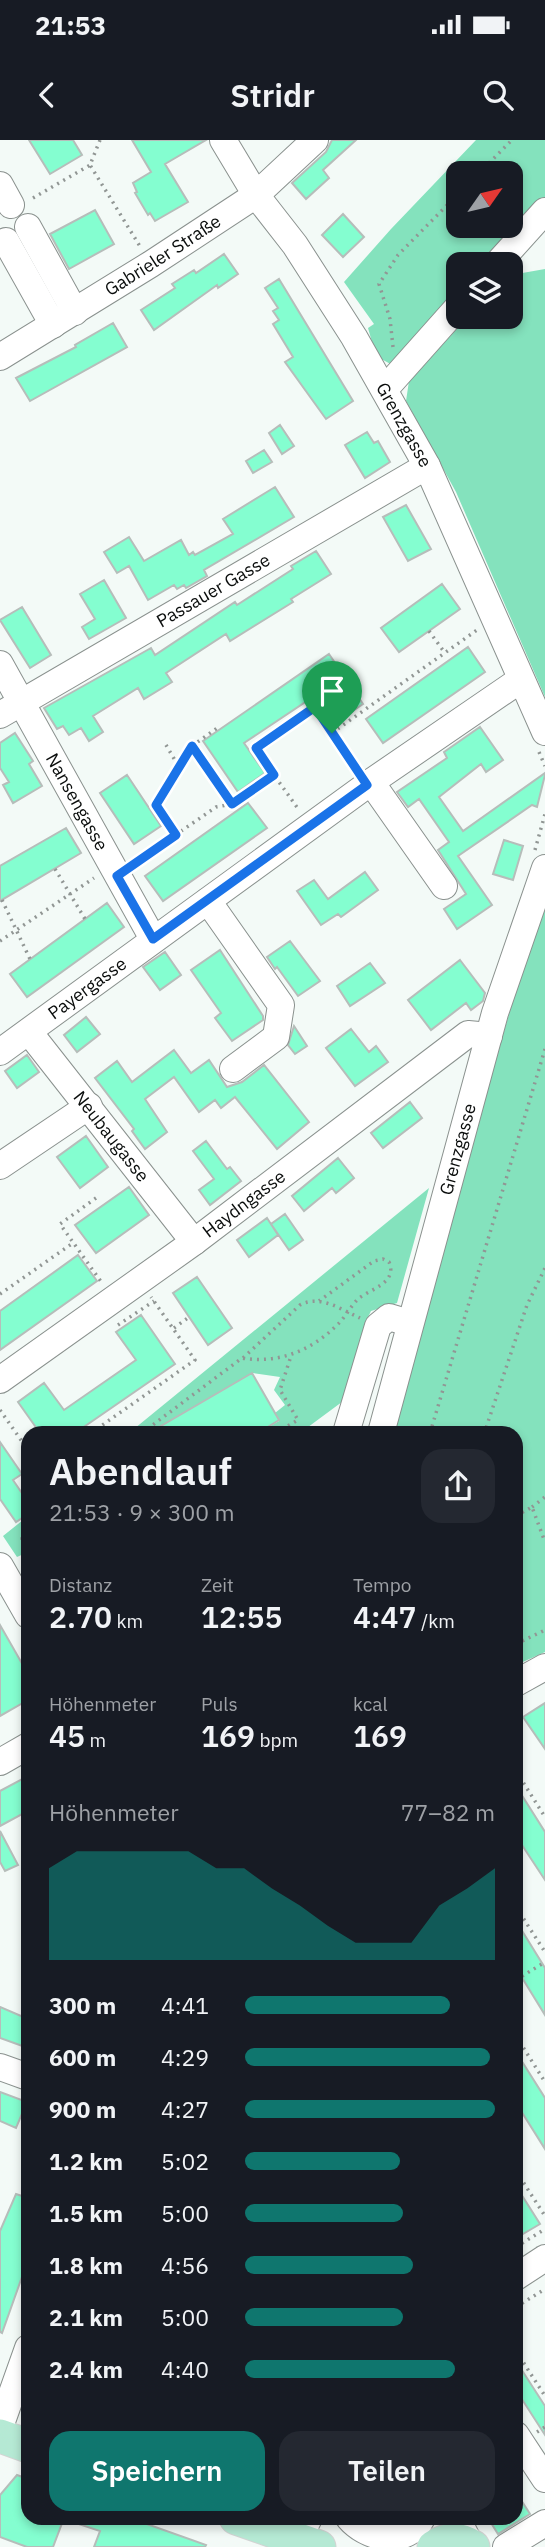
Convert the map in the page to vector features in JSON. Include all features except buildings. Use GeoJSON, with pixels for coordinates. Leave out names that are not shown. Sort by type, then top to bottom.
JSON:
{"type":"FeatureCollection","features":[{"type":"Feature","properties":{"kind":"main road"},"geometry":{"type":"LineString","coordinates":[[0,2436],[21,2444]]}},
{"type":"Feature","properties":{"kind":"main road"},"geometry":{"type":"LineString","coordinates":[[266,2525],[309,2535]]}},
{"type":"Feature","properties":{"kind":"street","name":"Grenzgasse"},"geometry":{"type":"LineString","coordinates":[[223,140],[256,195],[295,245],[385,389],[427,466],[545,732]]}},
{"type":"Feature","properties":{"kind":"street","name":"Gabrieler Straße"},"geometry":{"type":"LineString","coordinates":[[0,357],[151,264],[256,195],[316,140]]}},
{"type":"Feature","properties":{"kind":"street"},"geometry":{"type":"LineString","coordinates":[[508,252],[545,211]]}},
{"type":"Feature","properties":{"kind":"street"},"geometry":{"type":"LineString","coordinates":[[28,226],[75,312]]}},
{"type":"Feature","properties":{"kind":"street"},"geometry":{"type":"LineString","coordinates":[[6,241],[53,325]]}},
{"type":"Feature","properties":{"kind":"street"},"geometry":{"type":"LineString","coordinates":[[385,389],[446,320]]}},
{"type":"Feature","properties":{"kind":"street","name":"Passauer Gasse"},"geometry":{"type":"LineString","coordinates":[[11,709],[427,466]]}},
{"type":"Feature","properties":{"kind":"street","name":"Nansengasse"},"geometry":{"type":"LineString","coordinates":[[0,664],[11,709],[114,871],[153,939]]}},
{"type":"Feature","properties":{"kind":"street","name":"Payergasse"},"geometry":{"type":"LineString","coordinates":[[0,1052],[369,784],[520,680]]}},
{"type":"Feature","properties":{"kind":"street"},"geometry":{"type":"LineString","coordinates":[[369,784],[444,886]]}},
{"type":"Feature","properties":{"kind":"street","name":"Grenzgasse"},"geometry":{"type":"LineString","coordinates":[[383,1426],[489,1036],[545,868]]}},
{"type":"Feature","properties":{"kind":"street"},"geometry":{"type":"LineString","coordinates":[[208,901],[281,1006],[276,1037],[233,1069]]}},
{"type":"Feature","properties":{"kind":"street","name":"Neubaugasse"},"geometry":{"type":"LineString","coordinates":[[29,1032],[194,1242]]}},
{"type":"Feature","properties":{"kind":"street","name":"Haydngasse"},"geometry":{"type":"LineString","coordinates":[[0,1380],[113,1300],[147,1291],[194,1242],[468,1034],[489,1036]]}},
{"type":"Feature","properties":{"kind":"street"},"geometry":{"type":"LineString","coordinates":[[0,1166],[89,1105]]}},
{"type":"Feature","properties":{"kind":"street"},"geometry":{"type":"LineString","coordinates":[[344,1426],[378,1326],[389,1317],[409,1323]]}},
{"type":"Feature","properties":{"kind":"street"},"geometry":{"type":"LineString","coordinates":[[0,1566],[21,1603]]}},
{"type":"Feature","properties":{"kind":"street"},"geometry":{"type":"LineString","coordinates":[[523,1679],[545,1667]]}},
{"type":"Feature","properties":{"kind":"street"},"geometry":{"type":"LineString","coordinates":[[0,1762],[21,1750]]}},
{"type":"Feature","properties":{"kind":"street"},"geometry":{"type":"LineString","coordinates":[[0,2067],[21,2074]]}},
{"type":"Feature","properties":{"kind":"street"},"geometry":{"type":"LineString","coordinates":[[523,2272],[545,2258]]}},
{"type":"Feature","properties":{"kind":"street"},"geometry":{"type":"LineString","coordinates":[[0,2427],[21,2368]]}},
{"type":"Feature","properties":{"kind":"street"},"geometry":{"type":"LineString","coordinates":[[523,2451],[531,2470]]}},
{"type":"Feature","properties":{"kind":"street"},"geometry":{"type":"LineString","coordinates":[[506,2547],[545,2523]]}},
{"type":"Feature","properties":{"kind":"street"},"geometry":{"type":"LineString","coordinates":[[355,2525],[360,2530],[390,2540],[413,2533],[448,2534]]}},
{"type":"Feature","properties":{"kind":"path"},"geometry":{"type":"LineString","coordinates":[[15,196],[90,165],[100,140]]}},
{"type":"Feature","properties":{"kind":"path"},"geometry":{"type":"LineString","coordinates":[[491,161],[512,140]]}},
{"type":"Feature","properties":{"kind":"path"},"geometry":{"type":"LineString","coordinates":[[90,165],[151,264]]}},
{"type":"Feature","properties":{"kind":"path"},"geometry":{"type":"LineString","coordinates":[[393,353],[390,319],[379,284],[398,255],[446,206]]}},
{"type":"Feature","properties":{"kind":"path"},"geometry":{"type":"LineString","coordinates":[[332,733],[484,625]]}},
{"type":"Feature","properties":{"kind":"path"},"geometry":{"type":"LineString","coordinates":[[429,631],[444,653]]}},
{"type":"Feature","properties":{"kind":"path"},"geometry":{"type":"LineString","coordinates":[[310,827],[256,748],[315,707],[369,784]]}},
{"type":"Feature","properties":{"kind":"path"},"geometry":{"type":"LineString","coordinates":[[176,835],[156,805],[192,746],[220,726]]}},
{"type":"Feature","properties":{"kind":"path"},"geometry":{"type":"LineString","coordinates":[[166,745],[179,767]]}},
{"type":"Feature","properties":{"kind":"path"},"geometry":{"type":"LineString","coordinates":[[192,746],[232,804]]}},
{"type":"Feature","properties":{"kind":"path"},"geometry":{"type":"LineString","coordinates":[[0,941],[70,895],[176,835],[216,807],[232,804],[274,775]]}},
{"type":"Feature","properties":{"kind":"path"},"geometry":{"type":"LineString","coordinates":[[55,869],[85,919]]}},
{"type":"Feature","properties":{"kind":"path"},"geometry":{"type":"LineString","coordinates":[[2,900],[30,959]]}},
{"type":"Feature","properties":{"kind":"path"},"geometry":{"type":"LineString","coordinates":[[432,1426],[545,1049]]}},
{"type":"Feature","properties":{"kind":"path"},"geometry":{"type":"LineString","coordinates":[[537,1075],[545,1078]]}},
{"type":"Feature","properties":{"kind":"path"},"geometry":{"type":"LineString","coordinates":[[96,1198],[60,1224],[113,1300]]}},
{"type":"Feature","properties":{"kind":"path"},"geometry":{"type":"LineString","coordinates":[[0,1293],[74,1243]]}},
{"type":"Feature","properties":{"kind":"path"},"geometry":{"type":"LineString","coordinates":[[242,1358],[259,1361],[291,1356],[331,1330],[364,1295],[380,1288],[390,1275],[392,1267],[383,1259],[374,1261],[319,1301]]}},
{"type":"Feature","properties":{"kind":"path"},"geometry":{"type":"LineString","coordinates":[[489,1426],[527,1305],[545,1268]]}},
{"type":"Feature","properties":{"kind":"path"},"geometry":{"type":"LineString","coordinates":[[100,1426],[195,1360],[147,1291],[114,1328]]}},
{"type":"Feature","properties":{"kind":"path"},"geometry":{"type":"LineString","coordinates":[[151,1426],[242,1358],[300,1305],[308,1301],[319,1301],[378,1326]]}},
{"type":"Feature","properties":{"kind":"path"},"geometry":{"type":"LineString","coordinates":[[173,1329],[189,1317]]}},
{"type":"Feature","properties":{"kind":"path"},"geometry":{"type":"LineString","coordinates":[[288,1426],[298,1420],[280,1390],[291,1356]]}},
{"type":"Feature","properties":{"kind":"path"},"geometry":{"type":"LineString","coordinates":[[0,1410],[21,1440]]}},
{"type":"Feature","properties":{"kind":"path"},"geometry":{"type":"LineString","coordinates":[[523,1512],[545,1497]]}},
{"type":"Feature","properties":{"kind":"path"},"geometry":{"type":"LineString","coordinates":[[532,1507],[545,1542]]}},
{"type":"Feature","properties":{"kind":"path"},"geometry":{"type":"LineString","coordinates":[[523,1641],[545,1630]]}},
{"type":"Feature","properties":{"kind":"path"},"geometry":{"type":"LineString","coordinates":[[523,1783],[545,1817]]}},
{"type":"Feature","properties":{"kind":"path"},"geometry":{"type":"LineString","coordinates":[[523,1918],[545,1952]]}},
{"type":"Feature","properties":{"kind":"path"},"geometry":{"type":"LineString","coordinates":[[523,1976],[545,1962]]}},
{"type":"Feature","properties":{"kind":"path"},"geometry":{"type":"LineString","coordinates":[[523,2047],[545,2082]]}},
{"type":"Feature","properties":{"kind":"path"},"geometry":{"type":"LineString","coordinates":[[523,2182],[545,2216]]}},
{"type":"Feature","properties":{"kind":"path"},"geometry":{"type":"LineString","coordinates":[[523,2243],[545,2229]]}},
{"type":"Feature","properties":{"kind":"path"},"geometry":{"type":"LineString","coordinates":[[523,2303],[545,2289]]}},
{"type":"Feature","properties":{"kind":"path"},"geometry":{"type":"LineString","coordinates":[[523,2362],[545,2396]]}},
{"type":"Feature","properties":{"kind":"green space"},"geometry":{"type":"Polygon","coordinates":[[[476,140],[545,140],[545,198],[523,222],[523,161],[456,161],[476,140]]]}},
{"type":"Feature","properties":{"kind":"green space"},"geometry":{"type":"Polygon","coordinates":[[[446,171],[446,238],[509,238],[496,252],[446,252],[446,308],[394,366],[376,356],[368,328],[374,324],[344,282],[446,171]]]}},
{"type":"Feature","properties":{"kind":"green space"},"geometry":{"type":"Polygon","coordinates":[[[545,269],[545,697],[456,492],[406,401],[409,381],[457,329],[523,329],[523,273],[545,269]]]}},
{"type":"Feature","properties":{"kind":"green space"},"geometry":{"type":"Polygon","coordinates":[[[545,887],[545,1652],[523,1662],[523,1426],[392,1426],[545,887]]]}},
{"type":"Feature","properties":{"kind":"green space"},"geometry":{"type":"Polygon","coordinates":[[[429,1188],[397,1303],[371,1311],[365,1323],[368,1336],[350,1396],[309,1426],[270,1426],[279,1421],[275,1413],[285,1405],[274,1390],[280,1377],[253,1373],[161,1426],[138,1426],[429,1188]]]}},
{"type":"Feature","properties":{"kind":"green space"},"geometry":{"type":"Polygon","coordinates":[[[21,1522],[21,1555],[17,1557],[3,1536],[21,1522]]]}},
{"type":"Feature","properties":{"kind":"route"},"geometry":{"type":"LineString","coordinates":[[315,707],[332,733],[367,785],[153,939],[117,876],[176,835],[156,805],[192,746],[232,804],[274,775],[256,748],[315,707]]}}]}
